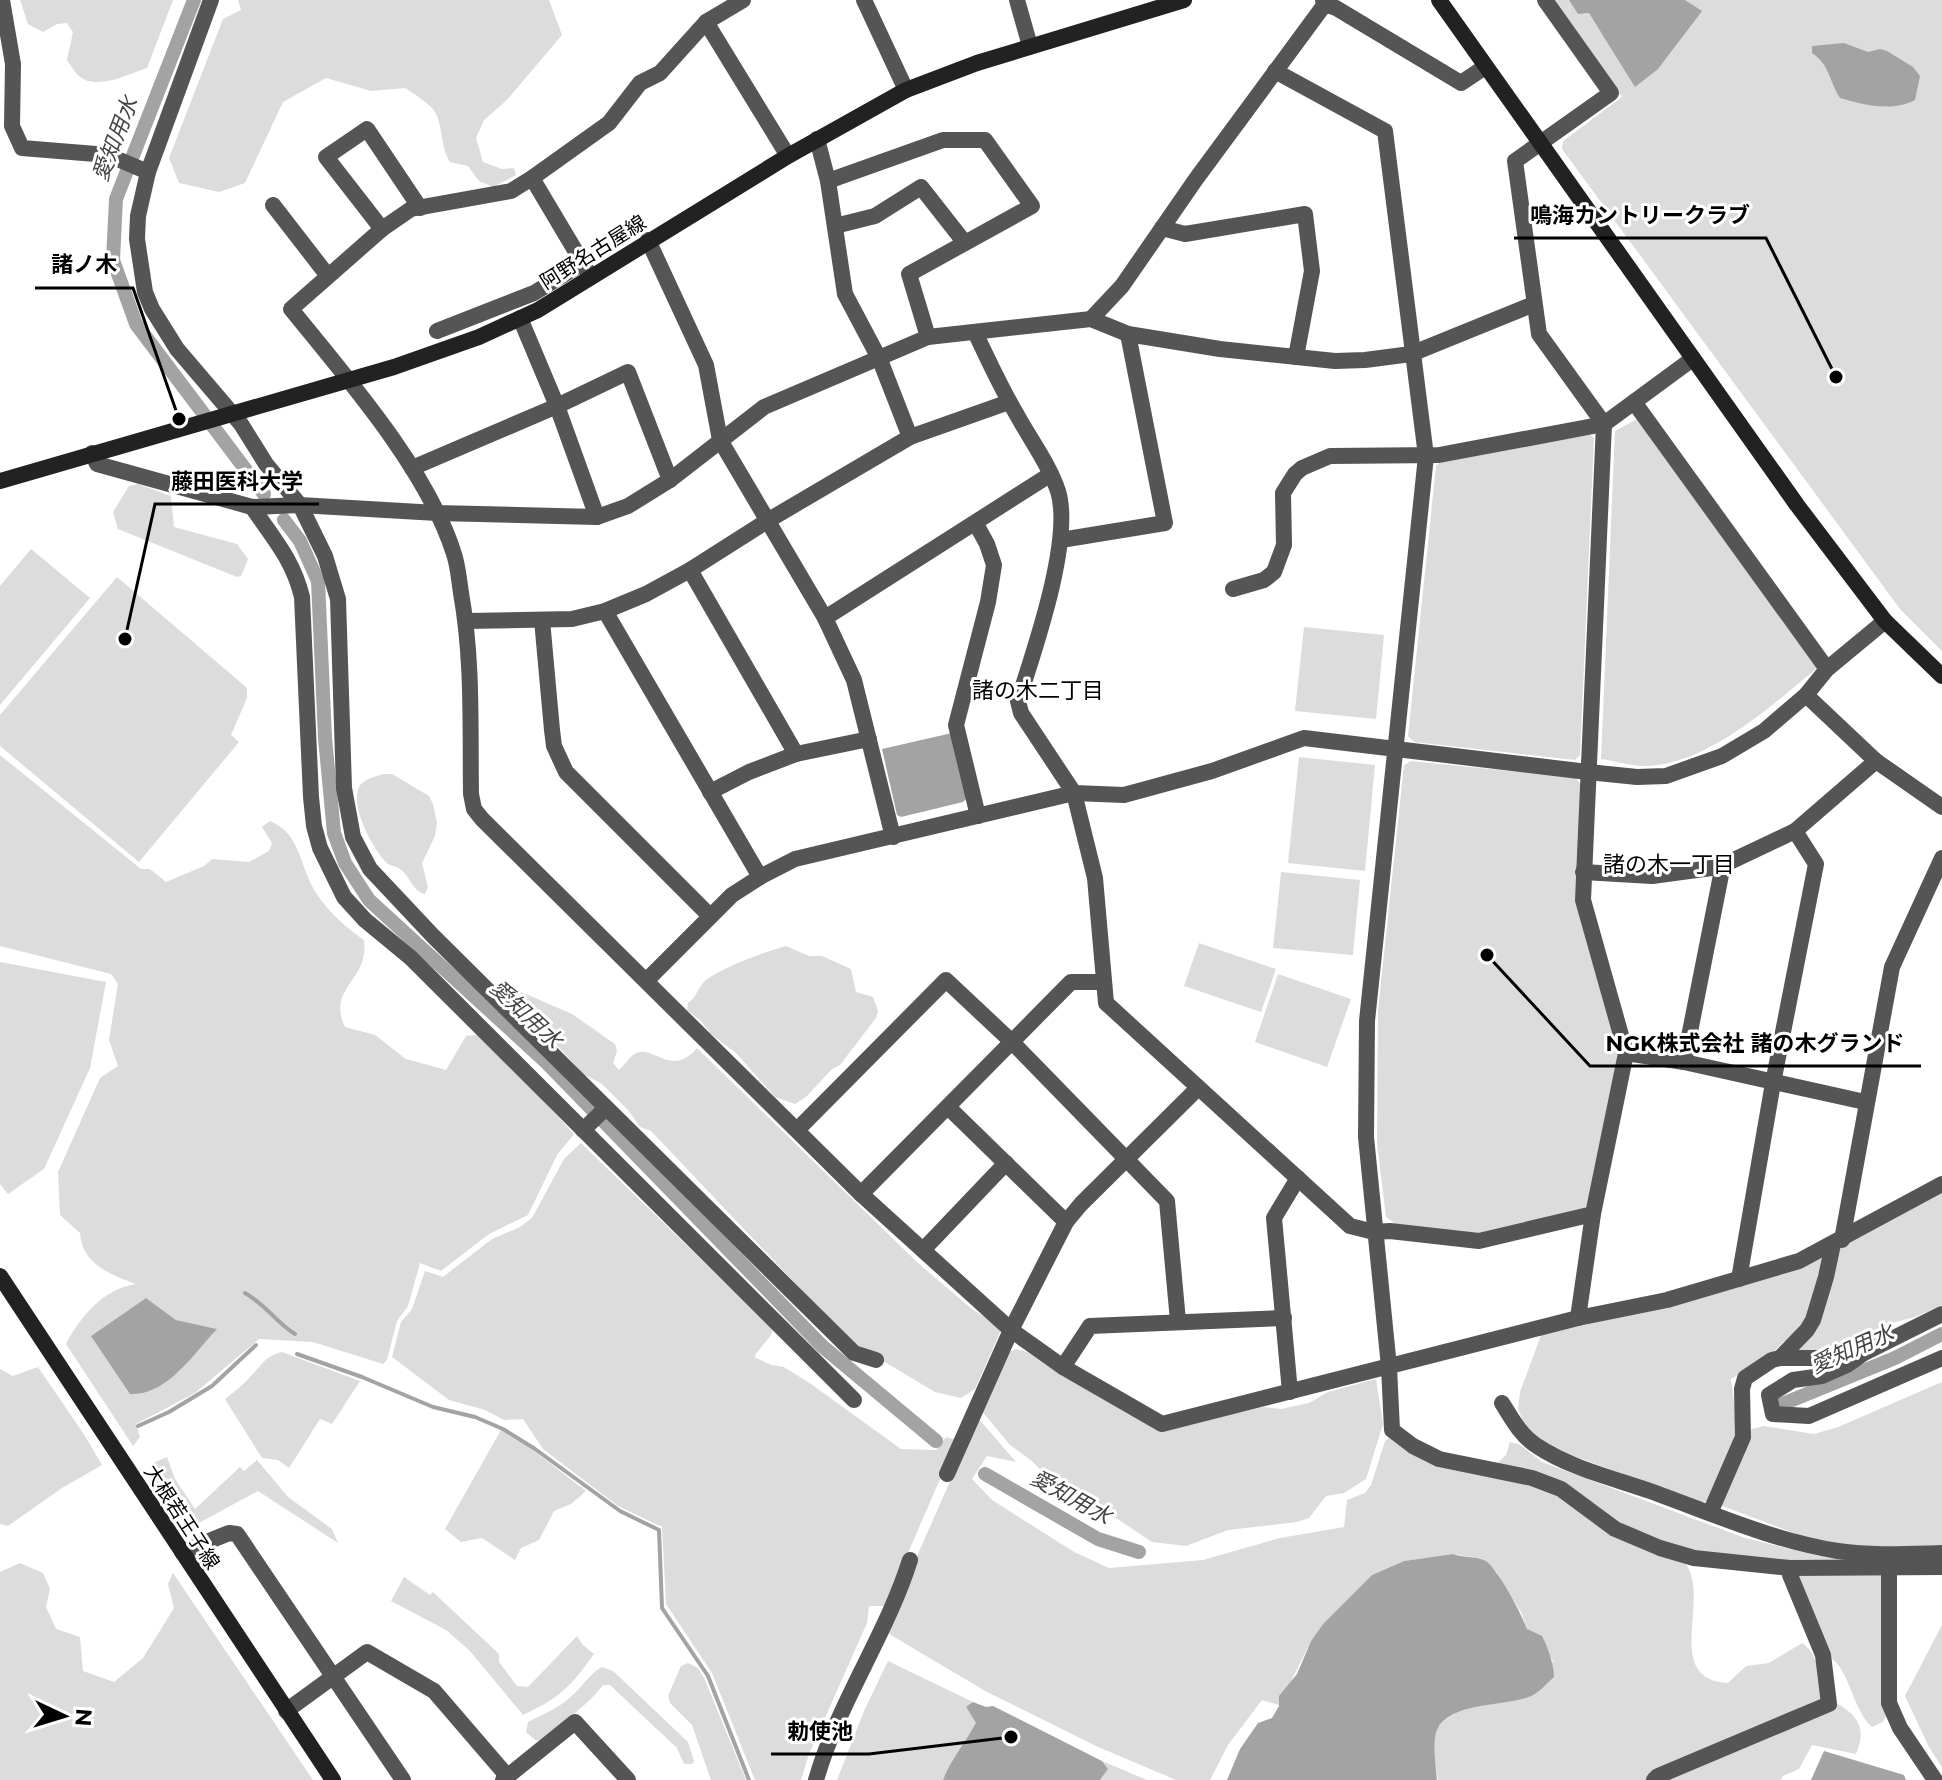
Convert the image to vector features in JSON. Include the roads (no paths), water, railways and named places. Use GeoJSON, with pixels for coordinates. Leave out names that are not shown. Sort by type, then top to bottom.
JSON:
{"type":"FeatureCollection","features":[{"type":"Feature","properties":{"kind":"street"},"geometry":{"type":"LineString","coordinates":[[2,0],[13,64],[12,126],[22,148],[108,155],[145,170]]}},
{"type":"Feature","properties":{"kind":"street"},"geometry":{"type":"LineString","coordinates":[[211,0],[145,170],[137,239],[145,292],[177,349],[300,505],[325,556],[338,599],[344,788],[353,837],[370,869],[431,938],[854,1353],[876,1360]]}},
{"type":"Feature","properties":{"kind":"street"},"geometry":{"type":"LineString","coordinates":[[743,0],[706,22],[660,73],[640,83],[609,123],[532,178],[511,191],[411,209],[382,229],[291,309],[349,380],[412,468],[437,513],[454,553],[466,621],[474,809],[861,1194],[1011,1330],[1063,1367],[1162,1424],[1578,1318],[1667,1300],[1799,1261],[1942,1184]]}},
{"type":"Feature","properties":{"kind":"street"},"geometry":{"type":"LineString","coordinates":[[864,0],[906,90]]}},
{"type":"Feature","properties":{"kind":"street"},"geometry":{"type":"LineString","coordinates":[[1017,0],[1030,46]]}},
{"type":"Feature","properties":{"kind":"street","name":"阿野名古屋線"},"geometry":{"type":"LineString","coordinates":[[0,481],[453,348],[520,318],[587,270],[648,240],[906,90],[1152,4],[1184,0]]}},
{"type":"Feature","properties":{"kind":"street"},"geometry":{"type":"LineString","coordinates":[[1440,0],[1691,360],[1885,621],[1942,676]]}},
{"type":"Feature","properties":{"kind":"street"},"geometry":{"type":"LineString","coordinates":[[1545,0],[1611,93],[1515,161],[1539,334],[1604,424],[1583,900],[1626,1053],[1593,1214],[1578,1318]]}},
{"type":"Feature","properties":{"kind":"street"},"geometry":{"type":"LineString","coordinates":[[1091,319],[1122,286],[1324,2],[1461,83],[1485,67]]}},
{"type":"Feature","properties":{"kind":"street"},"geometry":{"type":"LineString","coordinates":[[706,22],[788,156]]}},
{"type":"Feature","properties":{"kind":"street"},"geometry":{"type":"LineString","coordinates":[[1275,71],[1385,131],[1426,456],[1367,1021],[1366,1137],[1389,1367],[1392,1430],[1413,1446],[1439,1459],[1532,1478],[1561,1489],[1615,1529],[1694,1558],[1790,1568],[1942,1567]]}},
{"type":"Feature","properties":{"kind":"street"},"geometry":{"type":"LineString","coordinates":[[382,229],[326,157],[367,129],[420,208]]}},
{"type":"Feature","properties":{"kind":"street"},"geometry":{"type":"LineString","coordinates":[[817,139],[828,181],[845,294],[880,360],[910,437]]}},
{"type":"Feature","properties":{"kind":"street"},"geometry":{"type":"LineString","coordinates":[[828,181],[943,140],[985,140],[1032,206],[909,274],[928,337]]}},
{"type":"Feature","properties":{"kind":"street"},"geometry":{"type":"LineString","coordinates":[[437,331],[587,270],[532,178]]}},
{"type":"Feature","properties":{"kind":"street"},"geometry":{"type":"LineString","coordinates":[[835,226],[875,216],[921,187],[965,243]]}},
{"type":"Feature","properties":{"kind":"street"},"geometry":{"type":"LineString","coordinates":[[273,205],[328,276]]}},
{"type":"Feature","properties":{"kind":"street"},"geometry":{"type":"LineString","coordinates":[[1162,228],[1185,234],[1305,214],[1312,271],[1296,357]]}},
{"type":"Feature","properties":{"kind":"street"},"geometry":{"type":"LineString","coordinates":[[648,240],[706,365],[720,440],[825,618],[854,680],[893,837]]}},
{"type":"Feature","properties":{"kind":"street"},"geometry":{"type":"LineString","coordinates":[[92,453],[97,464],[252,507],[300,505],[437,513],[597,517],[628,506],[670,480],[764,407],[928,337],[1091,319],[1128,334],[1220,349],[1335,361],[1411,354],[1534,304]]}},
{"type":"Feature","properties":{"kind":"street"},"geometry":{"type":"LineString","coordinates":[[520,318],[557,406],[597,517]]}},
{"type":"Feature","properties":{"kind":"street"},"geometry":{"type":"LineString","coordinates":[[975,332],[1009,402],[1051,474],[1061,507],[1061,540],[1018,701],[1021,713],[1074,793],[1095,878],[1106,1003],[1350,1226],[1374,1232],[1479,1241],[1593,1214]]}},
{"type":"Feature","properties":{"kind":"street"},"geometry":{"type":"LineString","coordinates":[[1061,540],[1165,523],[1128,334]]}},
{"type":"Feature","properties":{"kind":"street"},"geometry":{"type":"LineString","coordinates":[[1233,589],[1264,580],[1274,572],[1284,545],[1283,493],[1302,468],[1330,456],[1439,455],[1604,424],[1691,360]]}},
{"type":"Feature","properties":{"kind":"street"},"geometry":{"type":"LineString","coordinates":[[412,468],[628,372],[670,480]]}},
{"type":"Feature","properties":{"kind":"street"},"geometry":{"type":"LineString","coordinates":[[466,621],[572,619],[605,611],[646,594],[690,570],[910,437],[1009,402]]}},
{"type":"Feature","properties":{"kind":"street"},"geometry":{"type":"LineString","coordinates":[[1634,402],[1827,669]]}},
{"type":"Feature","properties":{"kind":"street"},"geometry":{"type":"LineString","coordinates":[[825,618],[1051,474]]}},
{"type":"Feature","properties":{"kind":"street"},"geometry":{"type":"LineString","coordinates":[[252,507],[283,550],[296,574],[302,597],[314,826],[320,848],[344,897],[365,920],[412,956],[854,1400]]}},
{"type":"Feature","properties":{"kind":"street"},"geometry":{"type":"LineString","coordinates":[[976,524],[994,565],[988,602],[956,725],[978,816]]}},
{"type":"Feature","properties":{"kind":"street"},"geometry":{"type":"LineString","coordinates":[[690,570],[796,754]]}},
{"type":"Feature","properties":{"kind":"street"},"geometry":{"type":"LineString","coordinates":[[605,611],[760,877]]}},
{"type":"Feature","properties":{"kind":"street"},"geometry":{"type":"LineString","coordinates":[[542,620],[554,746],[566,772],[710,916]]}},
{"type":"Feature","properties":{"kind":"street"},"geometry":{"type":"LineString","coordinates":[[647,980],[732,895],[795,859],[1074,793],[1124,795],[1212,771],[1304,738],[1588,772],[1637,777],[1666,776],[1722,756],[1764,731],[1806,695],[1827,669],[1885,621]]}},
{"type":"Feature","properties":{"kind":"street"},"geometry":{"type":"LineString","coordinates":[[1806,695],[1876,761],[1942,807]]}},
{"type":"Feature","properties":{"kind":"street"},"geometry":{"type":"LineString","coordinates":[[710,792],[749,772],[796,754],[869,739]]}},
{"type":"Feature","properties":{"kind":"street"},"geometry":{"type":"LineString","coordinates":[[1583,872],[1652,876],[1719,867],[1795,831],[1876,761]]}},
{"type":"Feature","properties":{"kind":"street"},"geometry":{"type":"LineString","coordinates":[[1739,1279],[1816,864],[1795,831]]}},
{"type":"Feature","properties":{"kind":"street"},"geometry":{"type":"LineString","coordinates":[[1780,1358],[1813,1320],[1838,1242],[1892,967],[1942,858]]}},
{"type":"Feature","properties":{"kind":"street"},"geometry":{"type":"LineString","coordinates":[[1684,1062],[1721,875],[1719,867]]}},
{"type":"Feature","properties":{"kind":"street"},"geometry":{"type":"LineString","coordinates":[[412,956],[431,938]]}},
{"type":"Feature","properties":{"kind":"street"},"geometry":{"type":"LineString","coordinates":[[797,1130],[946,980],[1012,1042],[1167,1201],[1178,1321]]}},
{"type":"Feature","properties":{"kind":"street"},"geometry":{"type":"LineString","coordinates":[[861,1194],[1071,982],[1103,982]]}},
{"type":"Feature","properties":{"kind":"street"},"geometry":{"type":"LineString","coordinates":[[1626,1053],[1684,1062],[1865,1102]]}},
{"type":"Feature","properties":{"kind":"street"},"geometry":{"type":"LineString","coordinates":[[947,1474],[1011,1330],[1066,1222],[1197,1089]]}},
{"type":"Feature","properties":{"kind":"street"},"geometry":{"type":"LineString","coordinates":[[948,1107],[1066,1222]]}},
{"type":"Feature","properties":{"kind":"street"},"geometry":{"type":"LineString","coordinates":[[584,1128],[604,1110]]}},
{"type":"Feature","properties":{"kind":"street"},"geometry":{"type":"LineString","coordinates":[[923,1250],[1006,1163]]}},
{"type":"Feature","properties":{"kind":"street"},"geometry":{"type":"LineString","coordinates":[[1290,1392],[1274,1218],[1298,1178]]}},
{"type":"Feature","properties":{"kind":"street","name":"大根若王子線"},"geometry":{"type":"LineString","coordinates":[[0,1276],[333,1780]]}},
{"type":"Feature","properties":{"kind":"street"},"geometry":{"type":"LineString","coordinates":[[1942,1314],[1864,1353],[1847,1365],[1822,1376],[1793,1380],[1769,1395],[1773,1414],[1809,1416],[1942,1358]]}},
{"type":"Feature","properties":{"kind":"street"},"geometry":{"type":"LineString","coordinates":[[1063,1367],[1090,1326],[1284,1318]]}},
{"type":"Feature","properties":{"kind":"street"},"geometry":{"type":"LineString","coordinates":[[1710,1513],[1743,1437],[1742,1389],[1745,1378],[1780,1358],[1838,1358],[1864,1353]]}},
{"type":"Feature","properties":{"kind":"street"},"geometry":{"type":"LineString","coordinates":[[1502,1403],[1516,1427],[1533,1444],[1557,1458],[1710,1513],[1795,1541],[1837,1551],[1866,1554],[1942,1553]]}},
{"type":"Feature","properties":{"kind":"street"},"geometry":{"type":"LineString","coordinates":[[182,1552],[229,1533],[237,1534],[403,1780]]}},
{"type":"Feature","properties":{"kind":"street"},"geometry":{"type":"LineString","coordinates":[[816,1780],[822,1759],[901,1587],[910,1560]]}},
{"type":"Feature","properties":{"kind":"street"},"geometry":{"type":"LineString","coordinates":[[1654,1780],[1829,1704],[1823,1655],[1790,1575],[1790,1568]]}},
{"type":"Feature","properties":{"kind":"street"},"geometry":{"type":"LineString","coordinates":[[1889,1569],[1889,1703],[1900,1728],[1935,1780]]}},
{"type":"Feature","properties":{"kind":"street"},"geometry":{"type":"LineString","coordinates":[[286,1711],[367,1652],[434,1691],[506,1778],[575,1722],[628,1780]]}},
{"type":"Feature","properties":{"kind":"waterway","name":"愛知用水"},"geometry":{"type":"LineString","coordinates":[[194,0],[116,199],[113,260],[136,324],[264,494]]}},
{"type":"Feature","properties":{"kind":"waterway","name":"愛知用水"},"geometry":{"type":"LineString","coordinates":[[284,520],[300,541],[318,581],[325,738],[334,833],[345,863],[369,900],[546,1062],[822,1346],[936,1441]]}},
{"type":"Feature","properties":{"kind":"waterway"},"geometry":{"type":"LineString","coordinates":[[245,1293],[295,1334]]}},
{"type":"Feature","properties":{"kind":"waterway","name":"愛知用水"},"geometry":{"type":"LineString","coordinates":[[1780,1405],[1895,1358],[1942,1334]]}},
{"type":"Feature","properties":{"kind":"waterway"},"geometry":{"type":"LineString","coordinates":[[138,1426],[169,1412],[212,1386],[256,1345]]}},
{"type":"Feature","properties":{"kind":"waterway"},"geometry":{"type":"LineString","coordinates":[[297,1354],[433,1407],[475,1417],[503,1429],[620,1511],[659,1530],[662,1608],[708,1676],[749,1780]]}},
{"type":"Feature","properties":{"kind":"waterway","name":"愛知用水"},"geometry":{"type":"LineString","coordinates":[[985,1474],[1098,1539],[1139,1552]]}},
{"type":"Feature","properties":{"kind":"place","name":"鳴海カントリークラブ"},"geometry":{"type":"Point","coordinates":[1836,377]}},
{"type":"Feature","properties":{"kind":"place","name":"諸ノ木"},"geometry":{"type":"Point","coordinates":[179,419]}},
{"type":"Feature","properties":{"kind":"place","name":"藤田医科大学"},"geometry":{"type":"Point","coordinates":[125,639]}},
{"type":"Feature","properties":{"kind":"place","name":"NGK株式会社 諸の木グランド"},"geometry":{"type":"Point","coordinates":[1487,955]}},
{"type":"Feature","properties":{"kind":"place","name":"勅使池"},"geometry":{"type":"Point","coordinates":[1011,1737]}},
{"type":"Feature","properties":{"kind":"district","name":"諸の木二丁目"},"geometry":{"type":"Point","coordinates":[1038,690]}},
{"type":"Feature","properties":{"kind":"district","name":"諸の木一丁目"},"geometry":{"type":"Point","coordinates":[1669,864]}}]}
